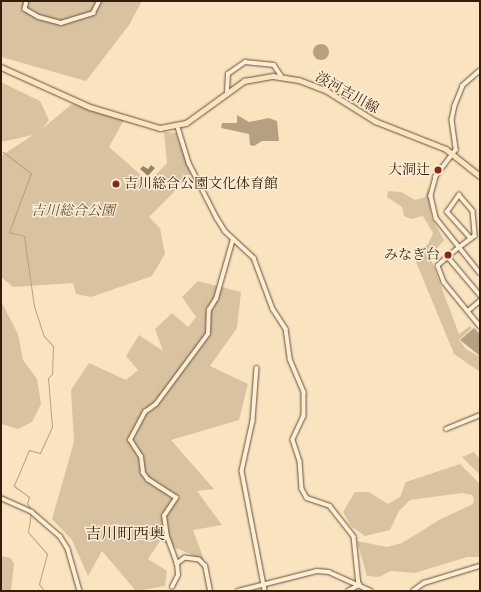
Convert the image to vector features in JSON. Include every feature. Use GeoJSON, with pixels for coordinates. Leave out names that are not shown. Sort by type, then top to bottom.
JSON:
{"type":"FeatureCollection","features":[{"type":"Feature","properties":{"kind":"main road","name":"淡河吉川線"},"geometry":{"type":"LineString","coordinates":[[1,67],[102,112],[155,128],[178,127],[202,114],[227,92],[253,78],[282,77],[327,91],[375,121],[453,153],[480,176]]}},
{"type":"Feature","properties":{"kind":"street"},"geometry":{"type":"LineString","coordinates":[[27,1],[25,9],[39,17],[61,23],[93,13],[99,1]]}},
{"type":"Feature","properties":{"kind":"street"},"geometry":{"type":"LineString","coordinates":[[227,92],[228,74],[245,62],[274,65],[282,77]]}},
{"type":"Feature","properties":{"kind":"street"},"geometry":{"type":"LineString","coordinates":[[480,71],[463,86],[453,110],[452,120],[457,147],[434,182],[431,203],[436,218],[480,273]]}},
{"type":"Feature","properties":{"kind":"street"},"geometry":{"type":"LineString","coordinates":[[178,127],[189,163],[216,218],[234,239],[254,258],[273,309],[286,329],[290,359],[304,392],[304,416],[293,440],[300,461],[302,489],[307,498],[330,506],[354,537],[359,585]]}},
{"type":"Feature","properties":{"kind":"street"},"geometry":{"type":"LineString","coordinates":[[470,239],[447,212],[459,196],[473,211],[474,236],[438,266],[442,277],[480,326]]}},
{"type":"Feature","properties":{"kind":"street"},"geometry":{"type":"LineString","coordinates":[[172,587],[178,575],[177,564],[166,537],[164,516],[176,498],[148,480],[143,473],[141,457],[130,440],[145,412],[156,404],[208,334],[209,310],[216,299],[234,239]]}},
{"type":"Feature","properties":{"kind":"street"},"geometry":{"type":"LineString","coordinates":[[448,257],[480,295]]}},
{"type":"Feature","properties":{"kind":"street"},"geometry":{"type":"LineString","coordinates":[[468,311],[480,301]]}},
{"type":"Feature","properties":{"kind":"street"},"geometry":{"type":"LineString","coordinates":[[257,368],[253,421],[242,471],[265,583],[265,591]]}},
{"type":"Feature","properties":{"kind":"street"},"geometry":{"type":"LineString","coordinates":[[446,429],[480,416]]}},
{"type":"Feature","properties":{"kind":"street"},"geometry":{"type":"LineString","coordinates":[[1,498],[32,512],[60,536],[68,549],[80,591]]}},
{"type":"Feature","properties":{"kind":"street"},"geometry":{"type":"LineString","coordinates":[[177,564],[185,558],[199,560],[205,566],[210,591]]}},
{"type":"Feature","properties":{"kind":"street"},"geometry":{"type":"LineString","coordinates":[[413,591],[424,583],[480,566]]}},
{"type":"Feature","properties":{"kind":"street"},"geometry":{"type":"LineString","coordinates":[[238,591],[317,571],[359,585],[371,591]]}},
{"type":"Feature","properties":{"kind":"street"},"geometry":{"type":"LineString","coordinates":[[348,591],[359,585]]}},
{"type":"Feature","properties":{"kind":"green space"},"geometry":{"type":"Polygon","coordinates":[[[1,1],[142,1],[129,25],[86,81],[1,57],[1,1]]]}},
{"type":"Feature","properties":{"kind":"green space","name":"吉川総合公園"},"geometry":{"type":"Polygon","coordinates":[[[1,82],[40,101],[49,120],[42,129],[72,104],[124,120],[109,147],[149,182],[167,163],[164,132],[176,133],[191,175],[173,184],[177,189],[149,217],[160,228],[165,254],[152,276],[91,297],[76,294],[73,283],[13,287],[1,277],[1,156],[33,135],[1,142],[1,82]]]}},
{"type":"Feature","properties":{"kind":"green space"},"geometry":{"type":"Polygon","coordinates":[[[428,187],[431,217],[444,240],[430,257],[459,334],[470,326],[472,328],[459,340],[466,349],[480,357],[480,372],[454,354],[414,257],[428,244],[433,233],[423,216],[411,219],[404,216],[402,207],[387,197],[388,191],[401,192],[415,200],[425,197],[428,187]]]}},
{"type":"Feature","properties":{"kind":"green space"},"geometry":{"type":"Polygon","coordinates":[[[198,281],[241,292],[237,328],[210,366],[248,384],[239,420],[171,440],[214,489],[197,491],[222,525],[193,530],[204,560],[160,541],[148,559],[167,571],[165,586],[136,591],[102,551],[88,576],[72,540],[52,519],[74,442],[71,390],[89,363],[126,380],[138,370],[126,356],[139,335],[163,351],[155,329],[172,313],[188,327],[196,317],[182,297],[198,281]]]}},
{"type":"Feature","properties":{"kind":"green space"},"geometry":{"type":"Polygon","coordinates":[[[1,301],[18,334],[23,360],[37,379],[41,404],[32,422],[18,429],[1,424],[1,301]]]}},
{"type":"Feature","properties":{"kind":"green space"},"geometry":{"type":"Polygon","coordinates":[[[474,452],[480,459],[480,475],[462,457],[474,452]]]}},
{"type":"Feature","properties":{"kind":"green space"},"geometry":{"type":"Polygon","coordinates":[[[460,464],[480,484],[480,557],[467,557],[415,573],[391,571],[379,577],[367,576],[357,541],[387,547],[402,543],[439,520],[473,504],[474,499],[472,495],[462,493],[410,500],[399,511],[390,530],[365,536],[351,526],[343,512],[355,492],[369,492],[388,504],[400,497],[406,482],[460,464]]]}},
{"type":"Feature","properties":{"kind":"green space"},"geometry":{"type":"Polygon","coordinates":[[[1,556],[11,558],[14,564],[11,591],[1,591],[1,556]]]}},
{"type":"Feature","properties":{"kind":"shaded area"},"geometry":{"type":"Polygon","coordinates":[[[318,44],[324,44],[329,49],[327,58],[324,60],[318,60],[313,55],[313,49],[318,44]]]}},
{"type":"Feature","properties":{"kind":"shaded area"},"geometry":{"type":"Polygon","coordinates":[[[237,115],[249,122],[269,118],[277,121],[279,141],[262,141],[254,146],[250,145],[249,134],[221,128],[222,123],[237,123],[237,115]]]}},
{"type":"Feature","properties":{"kind":"shaded area"},"geometry":{"type":"Polygon","coordinates":[[[474,328],[480,334],[480,356],[460,340],[474,328]]]}},
{"type":"Feature","properties":{"kind":"building"},"geometry":{"type":"Polygon","coordinates":[[[151,165],[155,168],[148,176],[140,169],[143,166],[148,169],[151,165]]]}},
{"type":"Feature","properties":{"kind":"waterway"},"geometry":{"type":"LineString","coordinates":[[3,152],[31,173],[9,232],[24,236],[34,306],[44,336],[53,346],[52,374],[48,378],[52,427],[40,453],[29,450],[14,486],[29,497],[27,503],[31,510]]}},
{"type":"Feature","properties":{"kind":"waterway"},"geometry":{"type":"LineString","coordinates":[[31,513],[28,532],[47,554],[39,584],[44,591]]}},
{"type":"Feature","properties":{"kind":"place","name":"大洞辻"},"geometry":{"type":"Point","coordinates":[438,170]}},
{"type":"Feature","properties":{"kind":"place","name":"吉川総合公園文化体育館"},"geometry":{"type":"Point","coordinates":[116,184]}},
{"type":"Feature","properties":{"kind":"place","name":"みなぎ台"},"geometry":{"type":"Point","coordinates":[448,255]}},
{"type":"Feature","properties":{"kind":"district","name":"吉川町西奥"},"geometry":{"type":"Point","coordinates":[125,535]}}]}
